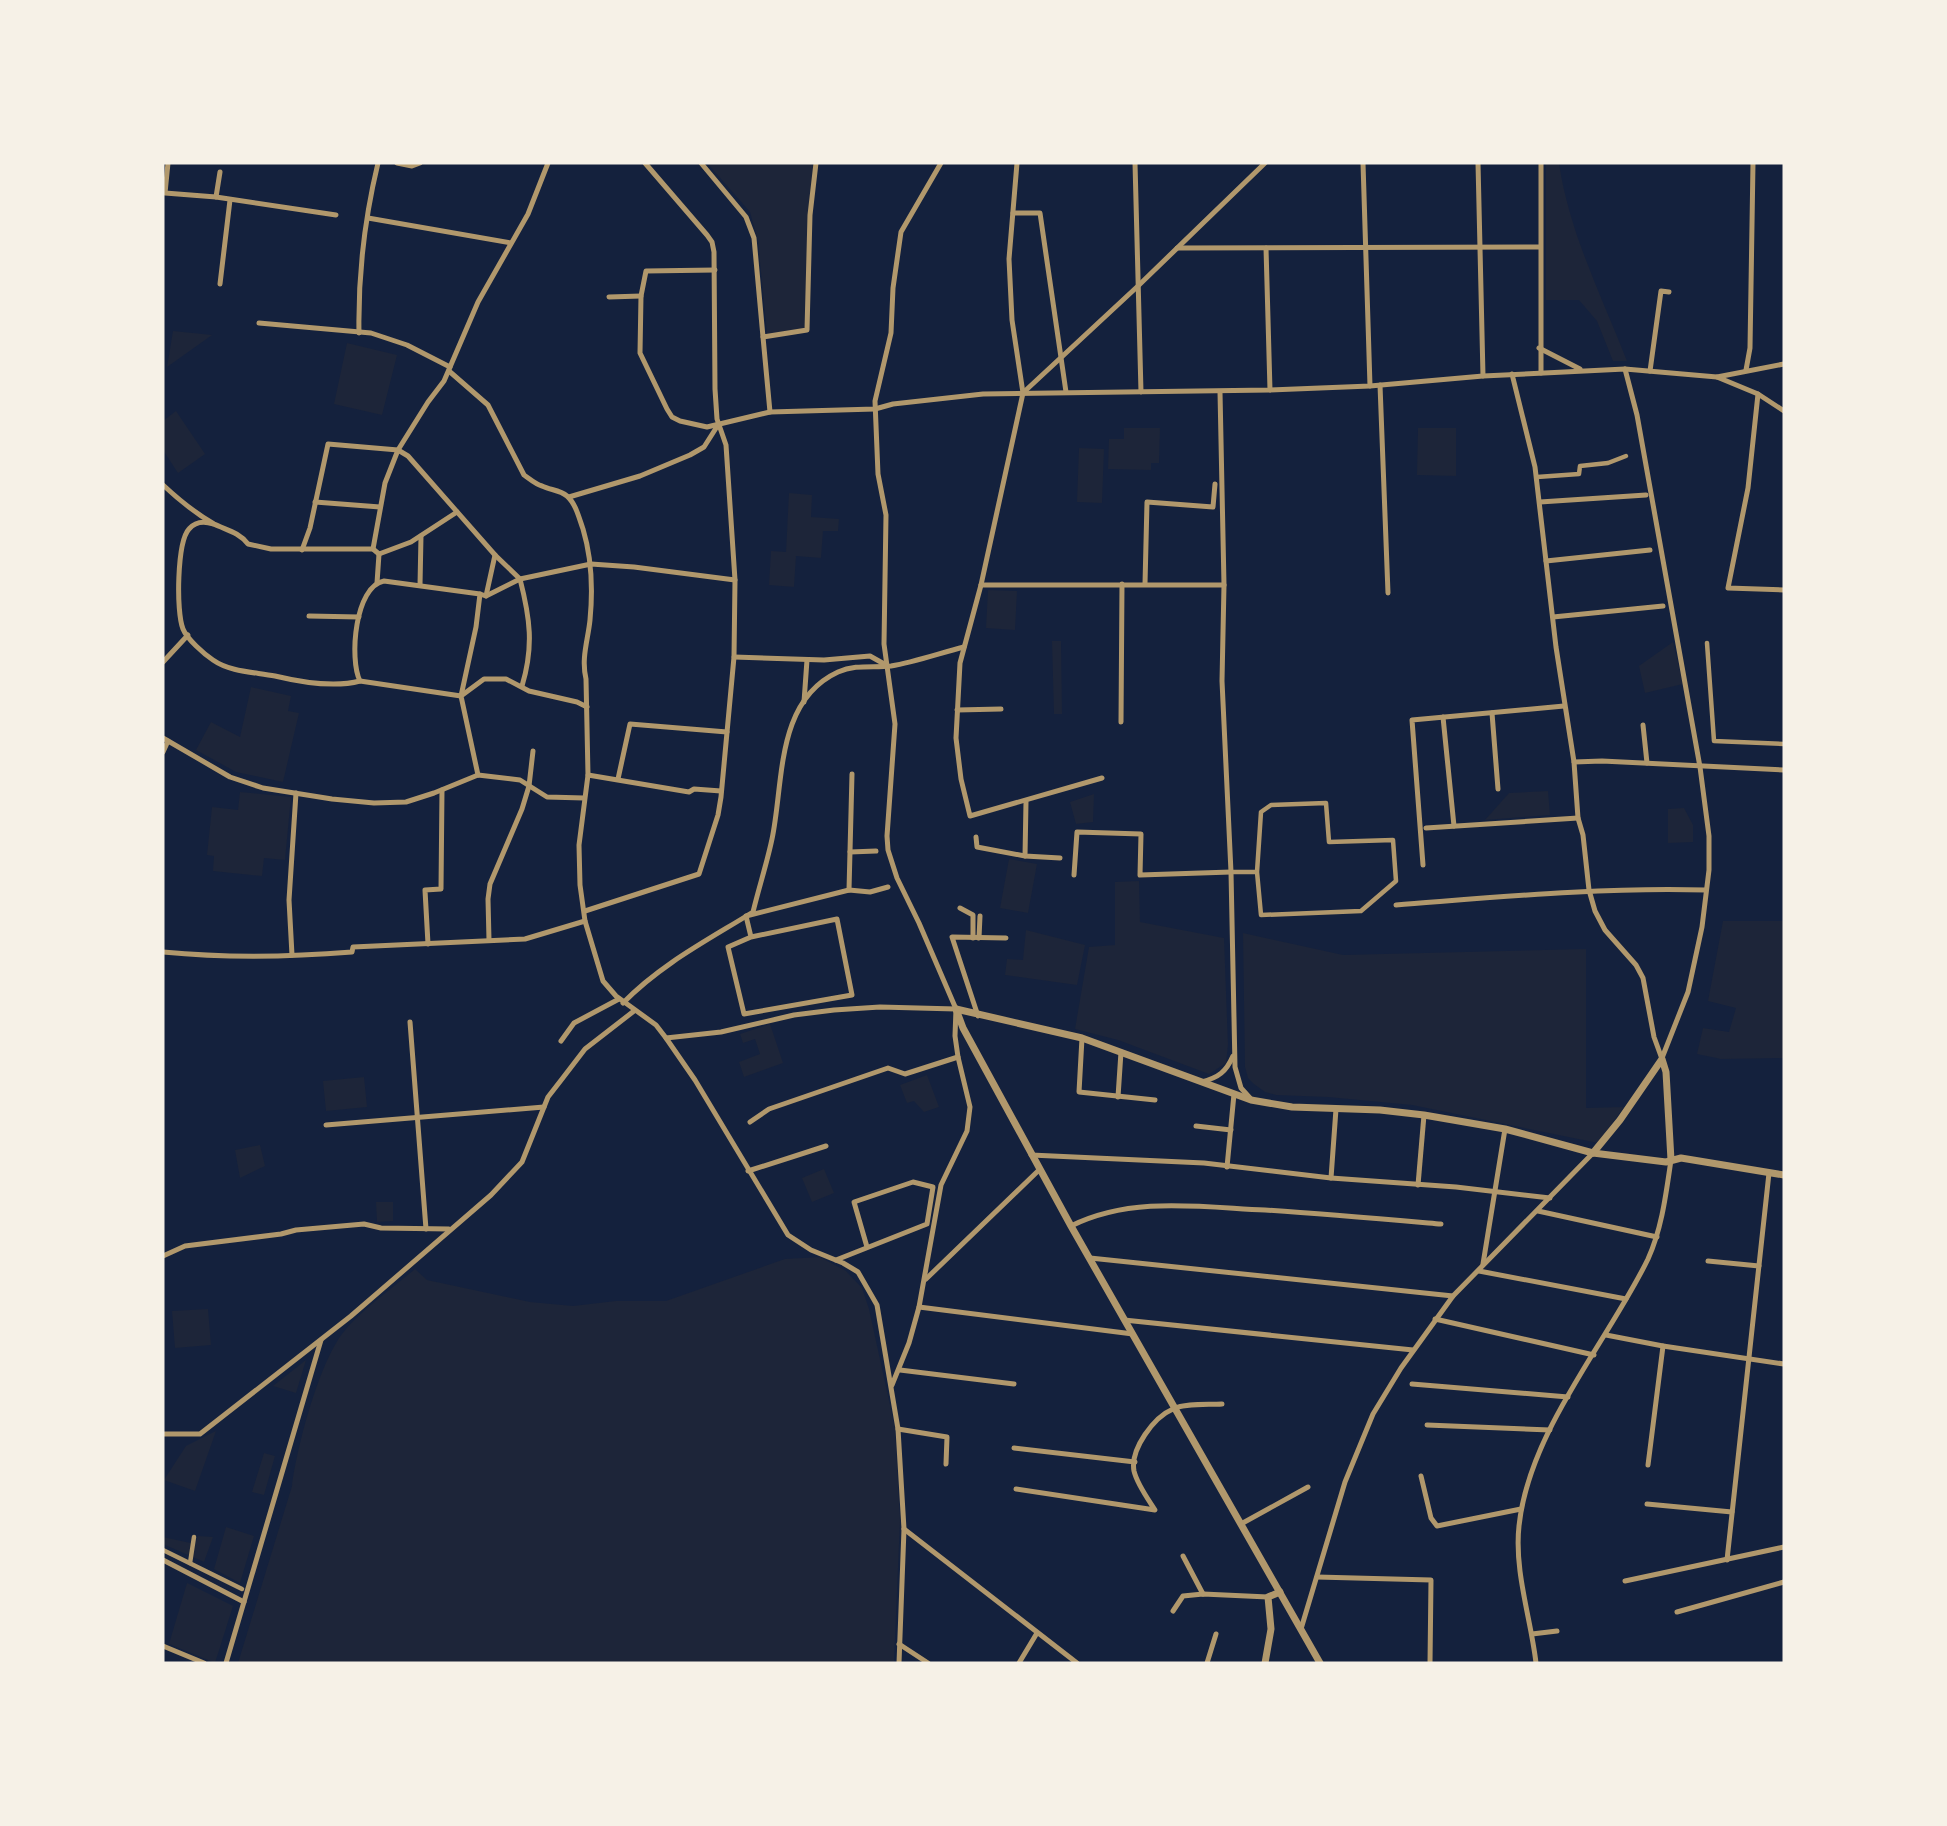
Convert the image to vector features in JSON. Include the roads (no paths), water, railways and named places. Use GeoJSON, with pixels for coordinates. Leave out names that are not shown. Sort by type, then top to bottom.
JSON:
{"type":"FeatureCollection","features":[{"type":"Feature","properties":{"kind":"street"},"geometry":{"type":"LineString","coordinates":[[168,163],[165,193],[216,197],[336,215]]}},
{"type":"Feature","properties":{"kind":"street"},"geometry":{"type":"LineString","coordinates":[[359,332],[368,218],[378,163]]}},
{"type":"Feature","properties":{"kind":"street"},"geometry":{"type":"LineString","coordinates":[[397,163],[412,166],[420,163]]}},
{"type":"Feature","properties":{"kind":"street"},"geometry":{"type":"LineString","coordinates":[[360,681],[354,663],[356,628],[371,589],[377,583],[376,552],[385,483],[398,450],[449,369],[478,302],[528,214],[548,163]]}},
{"type":"Feature","properties":{"kind":"street"},"geometry":{"type":"LineString","coordinates":[[585,911],[699,874],[718,815],[734,657],[735,580],[726,444],[718,425],[715,389],[715,270],[712,242],[645,163]]}},
{"type":"Feature","properties":{"kind":"street"},"geometry":{"type":"LineString","coordinates":[[701,163],[746,216],[754,238],[769,412]]}},
{"type":"Feature","properties":{"kind":"street"},"geometry":{"type":"LineString","coordinates":[[763,337],[807,330],[810,215],[816,163]]}},
{"type":"Feature","properties":{"kind":"street"},"geometry":{"type":"LineString","coordinates":[[942,163],[901,232],[893,288],[891,333],[875,409],[878,474],[886,516],[884,644],[895,724],[887,809],[888,850],[899,883],[919,923],[963,1028],[1039,1170],[1320,1663]]}},
{"type":"Feature","properties":{"kind":"street"},"geometry":{"type":"LineString","coordinates":[[1017,163],[1009,258],[1012,320],[1023,393],[981,585],[960,663],[957,752],[970,816],[1102,778]]}},
{"type":"Feature","properties":{"kind":"street"},"geometry":{"type":"LineString","coordinates":[[1135,163],[1141,392]]}},
{"type":"Feature","properties":{"kind":"street"},"geometry":{"type":"LineString","coordinates":[[1023,393],[1265,163]]}},
{"type":"Feature","properties":{"kind":"street"},"geometry":{"type":"LineString","coordinates":[[1363,163],[1370,386]]}},
{"type":"Feature","properties":{"kind":"street"},"geometry":{"type":"LineString","coordinates":[[1478,163],[1483,376]]}},
{"type":"Feature","properties":{"kind":"street"},"geometry":{"type":"LineString","coordinates":[[1541,163],[1541,373]]}},
{"type":"Feature","properties":{"kind":"street"},"geometry":{"type":"LineString","coordinates":[[1746,370],[1749,348],[1753,163]]}},
{"type":"Feature","properties":{"kind":"street"},"geometry":{"type":"LineString","coordinates":[[216,197],[220,172]]}},
{"type":"Feature","properties":{"kind":"street"},"geometry":{"type":"LineString","coordinates":[[220,285],[230,200]]}},
{"type":"Feature","properties":{"kind":"street"},"geometry":{"type":"LineString","coordinates":[[1013,213],[1040,214],[1066,392]]}},
{"type":"Feature","properties":{"kind":"street"},"geometry":{"type":"LineString","coordinates":[[368,218],[511,243]]}},
{"type":"Feature","properties":{"kind":"street"},"geometry":{"type":"LineString","coordinates":[[1177,248],[1540,247]]}},
{"type":"Feature","properties":{"kind":"street"},"geometry":{"type":"LineString","coordinates":[[1266,248],[1270,390]]}},
{"type":"Feature","properties":{"kind":"street"},"geometry":{"type":"LineString","coordinates":[[715,270],[646,271],[641,296],[640,353],[667,410],[672,417],[680,421],[707,427],[769,412],[875,409],[893,404],[984,394],[1220,392],[1370,386],[1512,374],[1625,369],[1717,377],[1758,394],[1784,411]]}},
{"type":"Feature","properties":{"kind":"street"},"geometry":{"type":"LineString","coordinates":[[1650,371],[1661,292],[1670,292]]}},
{"type":"Feature","properties":{"kind":"street"},"geometry":{"type":"LineString","coordinates":[[609,297],[641,296]]}},
{"type":"Feature","properties":{"kind":"street"},"geometry":{"type":"LineString","coordinates":[[259,323],[384,336],[449,369],[488,405],[524,475],[533,482],[560,491],[569,498],[578,512],[591,564],[590,619],[583,665],[588,775],[579,845],[580,885],[585,921],[603,981],[621,1001],[656,1026],[666,1038],[695,1080],[788,1235],[811,1250],[859,1272],[875,1299],[898,1429],[904,1530],[900,1663]]}},
{"type":"Feature","properties":{"kind":"street"},"geometry":{"type":"LineString","coordinates":[[1539,348],[1581,370]]}},
{"type":"Feature","properties":{"kind":"street"},"geometry":{"type":"LineString","coordinates":[[1717,377],[1784,363]]}},
{"type":"Feature","properties":{"kind":"street"},"geometry":{"type":"LineString","coordinates":[[1301,1629],[1345,1482],[1373,1414],[1413,1350],[1453,1296],[1538,1211],[1620,1120],[1662,1059],[1688,992],[1702,926],[1709,836],[1700,767],[1637,415],[1625,369]]}},
{"type":"Feature","properties":{"kind":"street"},"geometry":{"type":"LineString","coordinates":[[1512,374],[1540,502],[1552,617],[1574,762],[1578,818],[1583,835],[1589,890],[1595,911],[1605,930],[1636,965],[1643,978],[1654,1037],[1666,1072],[1671,1160],[1657,1237],[1626,1299],[1550,1430],[1533,1469],[1521,1509],[1518,1530],[1521,1570],[1536,1663]]}},
{"type":"Feature","properties":{"kind":"street"},"geometry":{"type":"LineString","coordinates":[[1380,385],[1388,593]]}},
{"type":"Feature","properties":{"kind":"street"},"geometry":{"type":"LineString","coordinates":[[1220,392],[1224,585],[1222,681],[1231,872],[1235,1054],[1237,1079],[1251,1100]]}},
{"type":"Feature","properties":{"kind":"street"},"geometry":{"type":"LineString","coordinates":[[1758,394],[1748,488],[1728,589],[1784,590]]}},
{"type":"Feature","properties":{"kind":"street"},"geometry":{"type":"LineString","coordinates":[[569,498],[640,476],[690,455],[704,447],[718,425]]}},
{"type":"Feature","properties":{"kind":"street"},"geometry":{"type":"LineString","coordinates":[[302,550],[328,444],[398,450],[416,463],[495,555],[520,579],[531,639],[530,660],[522,686]]}},
{"type":"Feature","properties":{"kind":"street"},"geometry":{"type":"LineString","coordinates":[[1536,477],[1579,474],[1580,466],[1608,463],[1626,456]]}},
{"type":"Feature","properties":{"kind":"street"},"geometry":{"type":"LineString","coordinates":[[1145,584],[1147,502],[1213,507],[1215,484]]}},
{"type":"Feature","properties":{"kind":"street"},"geometry":{"type":"LineString","coordinates":[[163,485],[184,504],[214,524]]}},
{"type":"Feature","properties":{"kind":"street"},"geometry":{"type":"LineString","coordinates":[[1540,502],[1646,495]]}},
{"type":"Feature","properties":{"kind":"street"},"geometry":{"type":"LineString","coordinates":[[315,502],[380,508]]}},
{"type":"Feature","properties":{"kind":"street"},"geometry":{"type":"LineString","coordinates":[[457,512],[397,549],[376,552],[271,549],[248,544],[243,537],[214,524],[203,521],[196,523],[187,531],[182,555],[179,585],[183,630],[212,660],[238,670],[322,682],[360,681],[461,696],[484,679],[506,680],[529,691],[577,702],[587,707]]}},
{"type":"Feature","properties":{"kind":"street"},"geometry":{"type":"LineString","coordinates":[[420,585],[421,535]]}},
{"type":"Feature","properties":{"kind":"street"},"geometry":{"type":"LineString","coordinates":[[1546,561],[1650,550]]}},
{"type":"Feature","properties":{"kind":"street"},"geometry":{"type":"LineString","coordinates":[[478,775],[461,696],[483,595],[495,555]]}},
{"type":"Feature","properties":{"kind":"street"},"geometry":{"type":"LineString","coordinates":[[377,583],[420,585],[483,595],[520,579],[591,564],[735,580]]}},
{"type":"Feature","properties":{"kind":"street"},"geometry":{"type":"LineString","coordinates":[[1121,722],[1122,584]]}},
{"type":"Feature","properties":{"kind":"street"},"geometry":{"type":"LineString","coordinates":[[981,585],[1224,585]]}},
{"type":"Feature","properties":{"kind":"street"},"geometry":{"type":"LineString","coordinates":[[1552,617],[1663,606]]}},
{"type":"Feature","properties":{"kind":"street"},"geometry":{"type":"LineString","coordinates":[[309,616],[359,617]]}},
{"type":"Feature","properties":{"kind":"street"},"geometry":{"type":"LineString","coordinates":[[163,662],[188,635]]}},
{"type":"Feature","properties":{"kind":"street"},"geometry":{"type":"LineString","coordinates":[[1707,643],[1714,741],[1784,744]]}},
{"type":"Feature","properties":{"kind":"street"},"geometry":{"type":"LineString","coordinates":[[561,1041],[573,1023],[621,1001],[647,979],[710,936],[753,912],[772,838],[787,740],[794,719],[804,702],[826,680],[858,666],[888,666],[964,647]]}},
{"type":"Feature","properties":{"kind":"street"},"geometry":{"type":"LineString","coordinates":[[734,657],[807,660],[870,656],[888,666]]}},
{"type":"Feature","properties":{"kind":"street"},"geometry":{"type":"LineString","coordinates":[[804,702],[807,660]]}},
{"type":"Feature","properties":{"kind":"street"},"geometry":{"type":"LineString","coordinates":[[1423,865],[1412,720],[1564,706]]}},
{"type":"Feature","properties":{"kind":"street"},"geometry":{"type":"LineString","coordinates":[[957,710],[1001,709]]}},
{"type":"Feature","properties":{"kind":"street"},"geometry":{"type":"LineString","coordinates":[[1492,713],[1499,789]]}},
{"type":"Feature","properties":{"kind":"street"},"geometry":{"type":"LineString","coordinates":[[1443,717],[1454,826]]}},
{"type":"Feature","properties":{"kind":"street"},"geometry":{"type":"LineString","coordinates":[[618,779],[631,724],[727,732]]}},
{"type":"Feature","properties":{"kind":"street"},"geometry":{"type":"LineString","coordinates":[[1643,725],[1647,763]]}},
{"type":"Feature","properties":{"kind":"street"},"geometry":{"type":"LineString","coordinates":[[163,752],[165,740],[230,776],[263,788],[352,802],[392,804],[419,799],[478,775],[520,780],[547,797],[584,798]]}},
{"type":"Feature","properties":{"kind":"street"},"geometry":{"type":"LineString","coordinates":[[489,940],[488,899],[491,884],[529,786],[533,751]]}},
{"type":"Feature","properties":{"kind":"street"},"geometry":{"type":"LineString","coordinates":[[1574,762],[1784,770]]}},
{"type":"Feature","properties":{"kind":"street"},"geometry":{"type":"LineString","coordinates":[[849,890],[852,774]]}},
{"type":"Feature","properties":{"kind":"street"},"geometry":{"type":"LineString","coordinates":[[588,775],[689,792],[694,789],[721,791]]}},
{"type":"Feature","properties":{"kind":"street"},"geometry":{"type":"LineString","coordinates":[[428,944],[425,890],[442,889],[442,790]]}},
{"type":"Feature","properties":{"kind":"street"},"geometry":{"type":"LineString","coordinates":[[292,955],[290,886],[296,793]]}},
{"type":"Feature","properties":{"kind":"street"},"geometry":{"type":"LineString","coordinates":[[1025,856],[1026,802]]}},
{"type":"Feature","properties":{"kind":"street"},"geometry":{"type":"LineString","coordinates":[[1326,803],[1329,842],[1393,840],[1396,881],[1361,911],[1261,915],[1257,872],[1261,812],[1271,806],[1326,803]]}},
{"type":"Feature","properties":{"kind":"street"},"geometry":{"type":"LineString","coordinates":[[1426,828],[1578,818]]}},
{"type":"Feature","properties":{"kind":"street"},"geometry":{"type":"LineString","coordinates":[[1074,875],[1077,832],[1141,834],[1140,875],[1257,872]]}},
{"type":"Feature","properties":{"kind":"street"},"geometry":{"type":"LineString","coordinates":[[976,836],[977,847],[1025,856],[1060,858]]}},
{"type":"Feature","properties":{"kind":"street"},"geometry":{"type":"LineString","coordinates":[[850,852],[876,851]]}},
{"type":"Feature","properties":{"kind":"street"},"geometry":{"type":"LineString","coordinates":[[746,916],[849,890],[870,892],[888,887]]}},
{"type":"Feature","properties":{"kind":"street"},"geometry":{"type":"LineString","coordinates":[[1396,905],[1589,890],[1706,890]]}},
{"type":"Feature","properties":{"kind":"street"},"geometry":{"type":"LineString","coordinates":[[960,908],[973,915],[976,938]]}},
{"type":"Feature","properties":{"kind":"street"},"geometry":{"type":"LineString","coordinates":[[746,916],[751,937]]}},
{"type":"Feature","properties":{"kind":"street"},"geometry":{"type":"LineString","coordinates":[[976,938],[980,916]]}},
{"type":"Feature","properties":{"kind":"street"},"geometry":{"type":"LineString","coordinates":[[837,919],[852,995],[744,1014],[728,947],[751,937],[837,919]]}},
{"type":"Feature","properties":{"kind":"street"},"geometry":{"type":"LineString","coordinates":[[163,952],[190,955],[292,955],[352,952],[353,947],[525,939],[585,921]]}},
{"type":"Feature","properties":{"kind":"street"},"geometry":{"type":"LineString","coordinates":[[978,1016],[952,937],[1006,938]]}},
{"type":"Feature","properties":{"kind":"street"},"geometry":{"type":"LineString","coordinates":[[666,1038],[721,1032],[794,1015],[834,1010],[880,1007],[956,1009],[1082,1038],[1251,1100],[1292,1108],[1380,1110],[1424,1115],[1505,1129],[1593,1153],[1661,1161],[1681,1158],[1784,1175]]}},
{"type":"Feature","properties":{"kind":"street"},"geometry":{"type":"LineString","coordinates":[[892,1385],[900,1370],[919,1307],[941,1185],[970,1121],[970,1107],[955,1036],[956,1009]]}},
{"type":"Feature","properties":{"kind":"street"},"geometry":{"type":"LineString","coordinates":[[163,1434],[200,1434],[321,1340],[491,1195],[522,1162],[544,1107],[585,1049],[634,1012]]}},
{"type":"Feature","properties":{"kind":"street"},"geometry":{"type":"LineString","coordinates":[[410,1022],[426,1229]]}},
{"type":"Feature","properties":{"kind":"street"},"geometry":{"type":"LineString","coordinates":[[1082,1038],[1079,1093],[1155,1100]]}},
{"type":"Feature","properties":{"kind":"street"},"geometry":{"type":"LineString","coordinates":[[1118,1097],[1121,1052]]}},
{"type":"Feature","properties":{"kind":"street"},"geometry":{"type":"LineString","coordinates":[[1200,1083],[1219,1076],[1226,1070],[1235,1054]]}},
{"type":"Feature","properties":{"kind":"street"},"geometry":{"type":"LineString","coordinates":[[750,1122],[769,1109],[888,1068],[905,1074],[958,1057]]}},
{"type":"Feature","properties":{"kind":"street"},"geometry":{"type":"LineString","coordinates":[[1227,1167],[1234,1094]]}},
{"type":"Feature","properties":{"kind":"street"},"geometry":{"type":"LineString","coordinates":[[326,1125],[544,1107]]}},
{"type":"Feature","properties":{"kind":"street"},"geometry":{"type":"LineString","coordinates":[[1331,1178],[1336,1109]]}},
{"type":"Feature","properties":{"kind":"street"},"geometry":{"type":"LineString","coordinates":[[1418,1185],[1424,1115]]}},
{"type":"Feature","properties":{"kind":"street"},"geometry":{"type":"LineString","coordinates":[[1196,1126],[1231,1130]]}},
{"type":"Feature","properties":{"kind":"street"},"geometry":{"type":"LineString","coordinates":[[1481,1269],[1505,1129]]}},
{"type":"Feature","properties":{"kind":"street"},"geometry":{"type":"LineString","coordinates":[[748,1171],[826,1146]]}},
{"type":"Feature","properties":{"kind":"street"},"geometry":{"type":"LineString","coordinates":[[1031,1155],[1204,1163],[1331,1178],[1550,1198]]}},
{"type":"Feature","properties":{"kind":"street"},"geometry":{"type":"LineString","coordinates":[[925,1280],[1039,1170]]}},
{"type":"Feature","properties":{"kind":"street"},"geometry":{"type":"LineString","coordinates":[[1727,1560],[1769,1173]]}},
{"type":"Feature","properties":{"kind":"street"},"geometry":{"type":"LineString","coordinates":[[836,1260],[927,1224],[933,1187],[913,1182],[854,1202],[867,1247]]}},
{"type":"Feature","properties":{"kind":"street"},"geometry":{"type":"LineString","coordinates":[[1071,1226],[1107,1212],[1163,1205],[1310,1212],[1441,1224]]}},
{"type":"Feature","properties":{"kind":"street"},"geometry":{"type":"LineString","coordinates":[[1538,1211],[1657,1237]]}},
{"type":"Feature","properties":{"kind":"street"},"geometry":{"type":"LineString","coordinates":[[163,1256],[185,1245],[296,1230],[364,1224],[381,1228],[450,1229]]}},
{"type":"Feature","properties":{"kind":"street"},"geometry":{"type":"LineString","coordinates":[[1090,1258],[1453,1296]]}},
{"type":"Feature","properties":{"kind":"street"},"geometry":{"type":"LineString","coordinates":[[1708,1261],[1759,1266]]}},
{"type":"Feature","properties":{"kind":"street"},"geometry":{"type":"LineString","coordinates":[[1481,1269],[1626,1299]]}},
{"type":"Feature","properties":{"kind":"street"},"geometry":{"type":"LineString","coordinates":[[919,1307],[1133,1334]]}},
{"type":"Feature","properties":{"kind":"street"},"geometry":{"type":"LineString","coordinates":[[1435,1319],[1594,1355]]}},
{"type":"Feature","properties":{"kind":"street"},"geometry":{"type":"LineString","coordinates":[[1124,1320],[1413,1350]]}},
{"type":"Feature","properties":{"kind":"street"},"geometry":{"type":"LineString","coordinates":[[1606,1335],[1784,1364]]}},
{"type":"Feature","properties":{"kind":"street"},"geometry":{"type":"LineString","coordinates":[[226,1663],[321,1340]]}},
{"type":"Feature","properties":{"kind":"street"},"geometry":{"type":"LineString","coordinates":[[1648,1465],[1663,1346]]}},
{"type":"Feature","properties":{"kind":"street"},"geometry":{"type":"LineString","coordinates":[[900,1370],[1014,1384]]}},
{"type":"Feature","properties":{"kind":"street"},"geometry":{"type":"LineString","coordinates":[[1412,1384],[1568,1397]]}},
{"type":"Feature","properties":{"kind":"street"},"geometry":{"type":"LineString","coordinates":[[1016,1489],[1155,1510],[1135,1473],[1135,1461],[1144,1434],[1158,1419],[1175,1408],[1222,1404]]}},
{"type":"Feature","properties":{"kind":"street"},"geometry":{"type":"LineString","coordinates":[[1427,1425],[1550,1430]]}},
{"type":"Feature","properties":{"kind":"street"},"geometry":{"type":"LineString","coordinates":[[898,1429],[947,1437],[946,1464]]}},
{"type":"Feature","properties":{"kind":"street"},"geometry":{"type":"LineString","coordinates":[[1014,1448],[1135,1461]]}},
{"type":"Feature","properties":{"kind":"street"},"geometry":{"type":"LineString","coordinates":[[1421,1476],[1431,1518],[1437,1526],[1521,1509]]}},
{"type":"Feature","properties":{"kind":"street"},"geometry":{"type":"LineString","coordinates":[[1241,1524],[1308,1487]]}},
{"type":"Feature","properties":{"kind":"street"},"geometry":{"type":"LineString","coordinates":[[1647,1504],[1732,1513]]}},
{"type":"Feature","properties":{"kind":"street"},"geometry":{"type":"LineString","coordinates":[[904,1530],[1077,1663]]}},
{"type":"Feature","properties":{"kind":"street"},"geometry":{"type":"LineString","coordinates":[[190,1563],[194,1538]]}},
{"type":"Feature","properties":{"kind":"street"},"geometry":{"type":"LineString","coordinates":[[1625,1581],[1784,1547]]}},
{"type":"Feature","properties":{"kind":"street"},"geometry":{"type":"LineString","coordinates":[[163,1550],[243,1589]]}},
{"type":"Feature","properties":{"kind":"street"},"geometry":{"type":"LineString","coordinates":[[1183,1556],[1203,1594]]}},
{"type":"Feature","properties":{"kind":"street"},"geometry":{"type":"LineString","coordinates":[[163,1560],[244,1602]]}},
{"type":"Feature","properties":{"kind":"street"},"geometry":{"type":"LineString","coordinates":[[1317,1577],[1431,1580],[1430,1663]]}},
{"type":"Feature","properties":{"kind":"street"},"geometry":{"type":"LineString","coordinates":[[1677,1612],[1784,1582]]}},
{"type":"Feature","properties":{"kind":"street"},"geometry":{"type":"LineString","coordinates":[[1173,1611],[1183,1596],[1203,1594],[1268,1597],[1280,1592]]}},
{"type":"Feature","properties":{"kind":"street"},"geometry":{"type":"LineString","coordinates":[[1265,1663],[1271,1629],[1268,1597]]}},
{"type":"Feature","properties":{"kind":"street"},"geometry":{"type":"LineString","coordinates":[[1532,1634],[1556,1631]]}},
{"type":"Feature","properties":{"kind":"street"},"geometry":{"type":"LineString","coordinates":[[1019,1663],[1037,1633]]}},
{"type":"Feature","properties":{"kind":"street"},"geometry":{"type":"LineString","coordinates":[[1207,1663],[1216,1634]]}},
{"type":"Feature","properties":{"kind":"street"},"geometry":{"type":"LineString","coordinates":[[899,1644],[928,1663]]}},
{"type":"Feature","properties":{"kind":"street"},"geometry":{"type":"LineString","coordinates":[[163,1656],[164,1647],[204,1663]]}}]}
